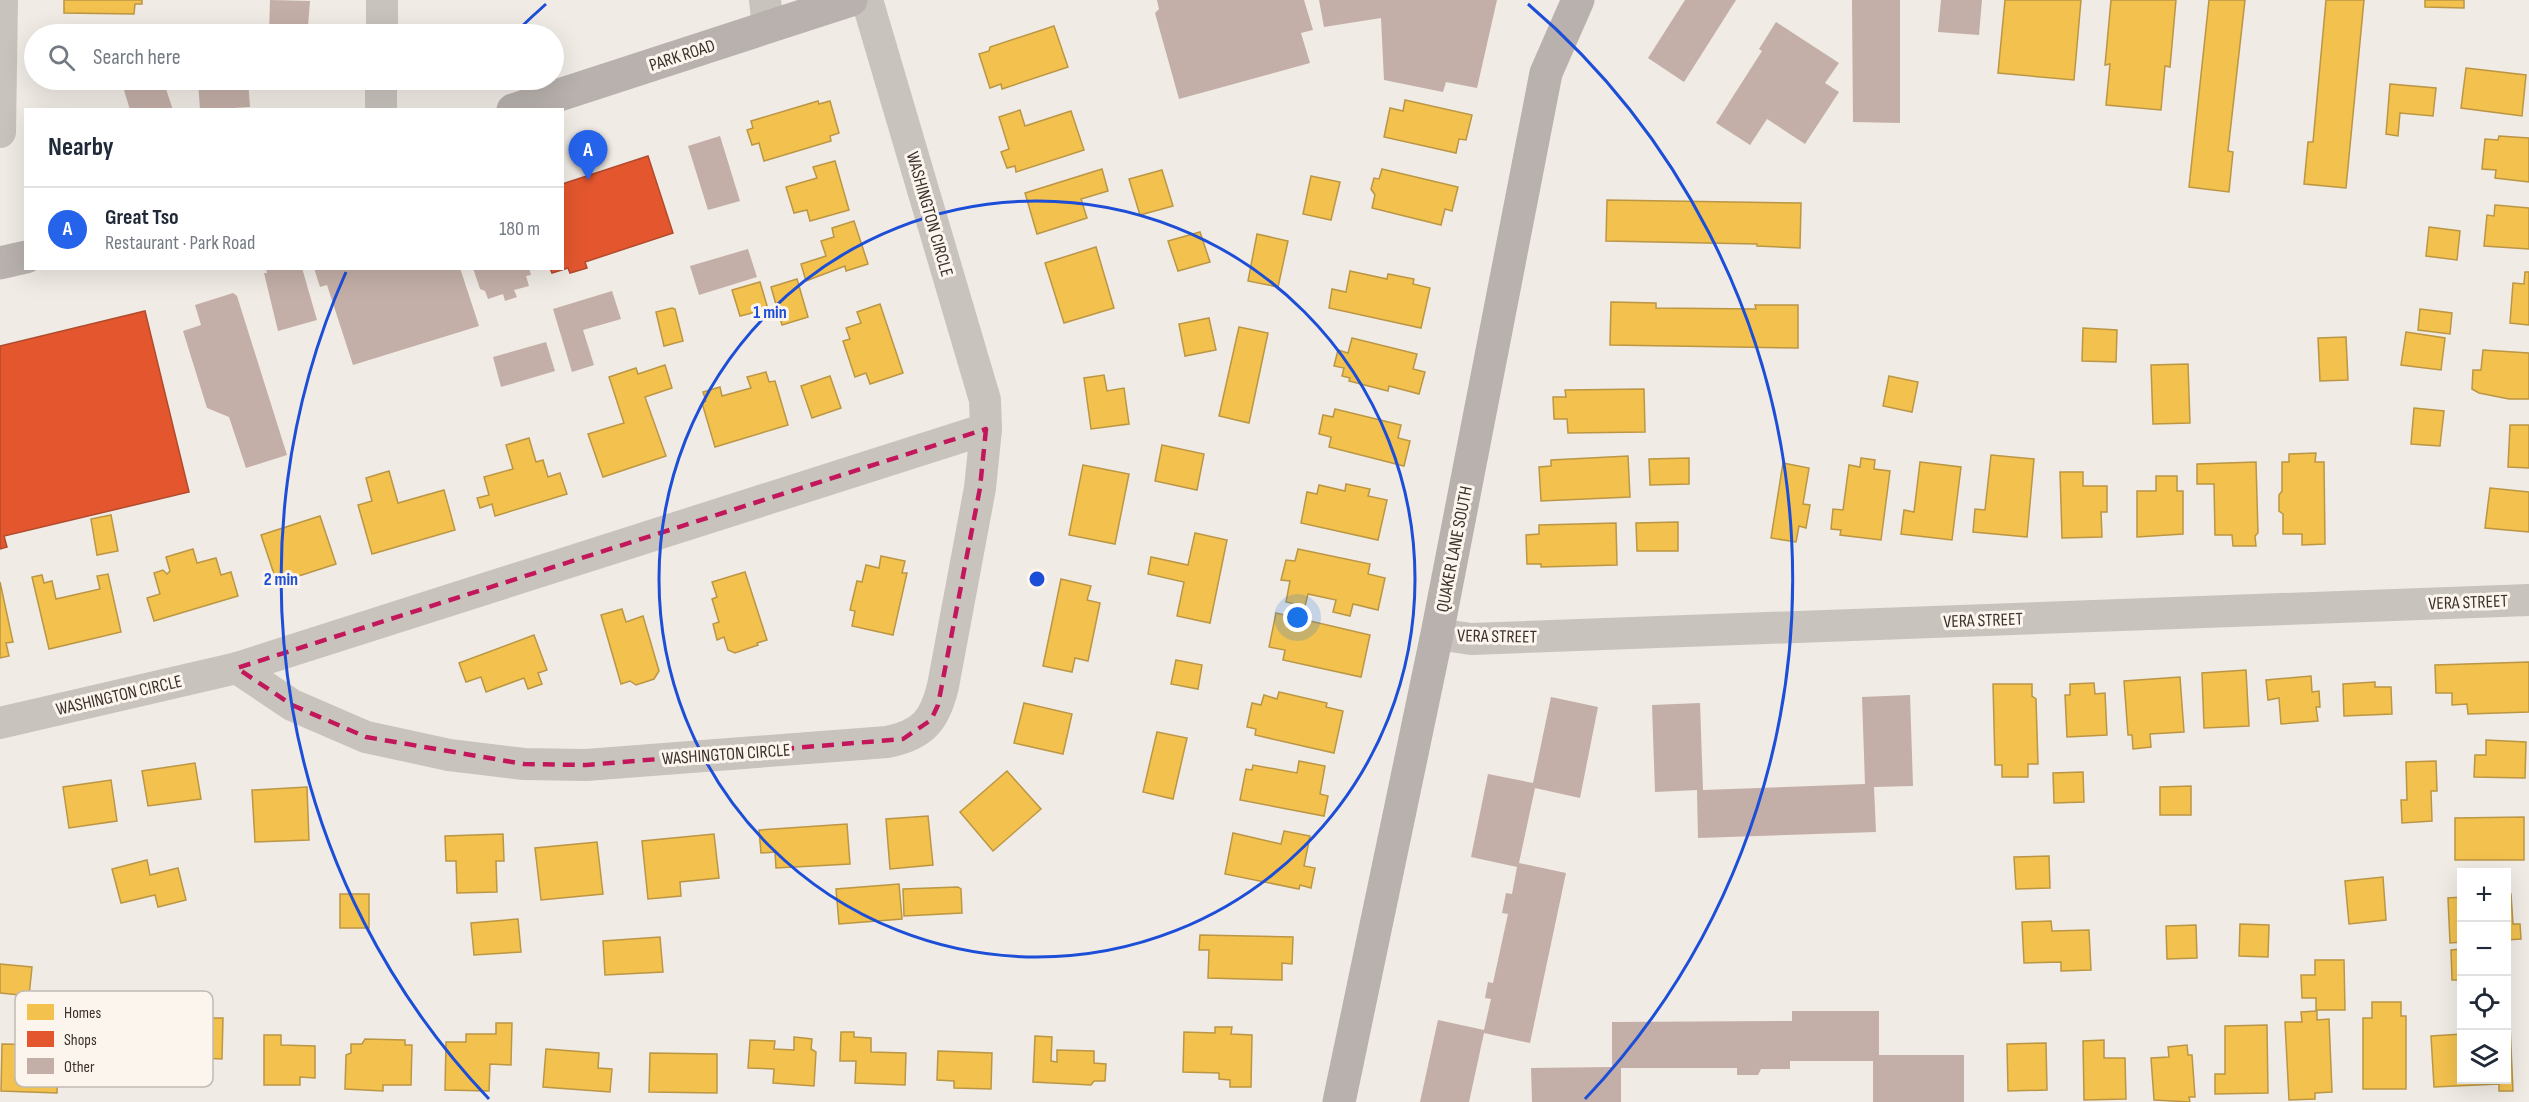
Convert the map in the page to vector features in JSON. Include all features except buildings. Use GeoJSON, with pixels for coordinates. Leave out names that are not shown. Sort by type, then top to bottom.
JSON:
{"type":"FeatureCollection","features":[{"type":"Feature","properties":{"kind":"main road","name":"PARK ROAD"},"geometry":{"type":"LineString","coordinates":[[518,108],[766,14],[851,0]]}},
{"type":"Feature","properties":{"kind":"main road","name":"QUAKER LANE SOUTH"},"geometry":{"type":"LineString","coordinates":[[1339,1102],[1437,633],[1546,73],[1576,1]]}},
{"type":"Feature","properties":{"kind":"main road"},"geometry":{"type":"LineString","coordinates":[[0,264],[24,258]]}},
{"type":"Feature","properties":{"kind":"street"},"geometry":{"type":"LineString","coordinates":[[0,132],[2,0]]}},
{"type":"Feature","properties":{"kind":"street"},"geometry":{"type":"LineString","coordinates":[[382,0],[382,24]]}},
{"type":"Feature","properties":{"kind":"street","name":"WASHINGTON CIRCLE"},"geometry":{"type":"LineString","coordinates":[[237,668],[292,705],[366,736],[449,754],[524,764],[586,765],[888,742],[903,739],[919,731],[931,720],[938,705],[980,488],[986,429],[984,400],[867,0]]}},
{"type":"Feature","properties":{"kind":"street"},"geometry":{"type":"LineString","coordinates":[[381,90],[381,108]]}},
{"type":"Feature","properties":{"kind":"street","name":"WASHINGTON CIRCLE"},"geometry":{"type":"LineString","coordinates":[[0,723],[237,668],[986,429]]}},
{"type":"Feature","properties":{"kind":"street","name":"VERA STREET"},"geometry":{"type":"LineString","coordinates":[[1437,633],[1471,639],[2529,600]]}},
{"type":"Feature","properties":{"kind":"highlighted area"},"geometry":{"type":"Polygon","coordinates":[[[986,429],[980,488],[938,705],[931,720],[903,739],[586,765],[524,764],[366,737],[292,705],[237,668],[986,429]]]}},
{"type":"Feature","properties":{"kind":"place","name":"Great Tso"},"geometry":{"type":"Point","coordinates":[588,180]}}]}
